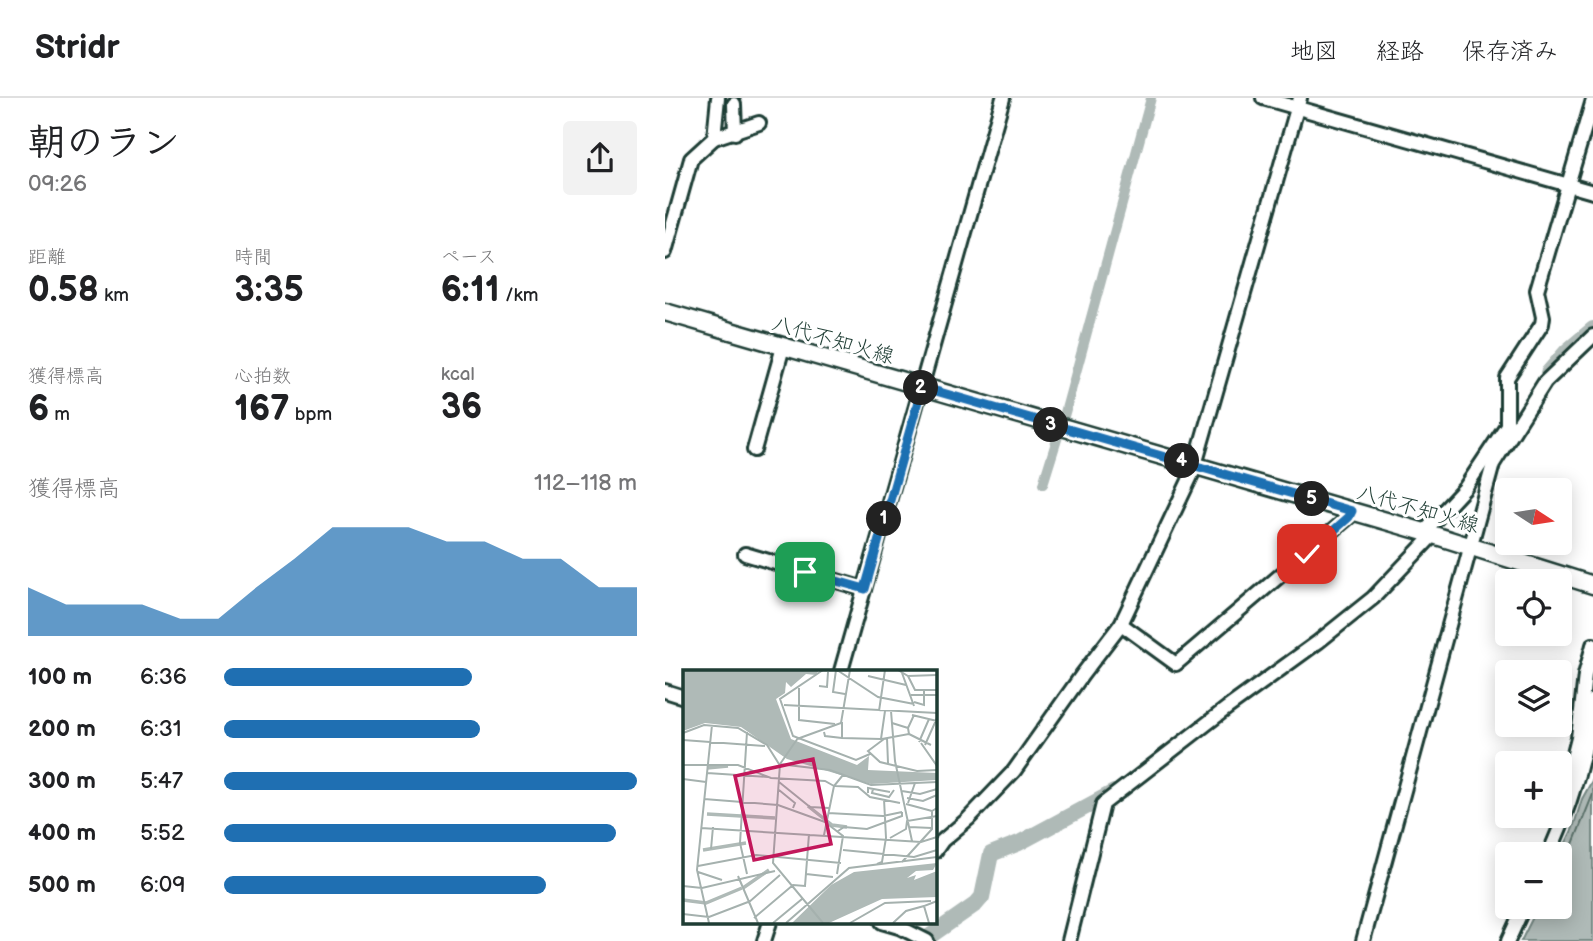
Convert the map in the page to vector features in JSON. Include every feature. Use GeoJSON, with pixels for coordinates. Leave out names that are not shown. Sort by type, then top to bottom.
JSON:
{"type":"FeatureCollection","features":[{"type":"Feature","properties":{"kind":"main road","name":"八代不知火線"},"geometry":{"type":"LineString","coordinates":[[665,312],[1429,533],[1593,585]]}},
{"type":"Feature","properties":{"kind":"street"},"geometry":{"type":"LineString","coordinates":[[714,138],[718,98]]}},
{"type":"Feature","properties":{"kind":"street"},"geometry":{"type":"LineString","coordinates":[[841,670],[1003,98]]}},
{"type":"Feature","properties":{"kind":"street"},"geometry":{"type":"LineString","coordinates":[[1263,98],[1299,103],[1593,192]]}},
{"type":"Feature","properties":{"kind":"street"},"geometry":{"type":"LineString","coordinates":[[1069,941],[1103,804],[1373,598],[1465,488],[1507,425],[1507,378],[1542,324],[1537,290],[1593,100]]}},
{"type":"Feature","properties":{"kind":"street"},"geometry":{"type":"LineString","coordinates":[[936,850],[1014,771],[1121,624],[1196,465],[1299,103]]}},
{"type":"Feature","properties":{"kind":"street"},"geometry":{"type":"LineString","coordinates":[[734,104],[735,133]]}},
{"type":"Feature","properties":{"kind":"street"},"geometry":{"type":"LineString","coordinates":[[665,252],[691,159],[714,138],[759,123]]}},
{"type":"Feature","properties":{"kind":"street"},"geometry":{"type":"LineString","coordinates":[[1363,941],[1493,464],[1545,382],[1593,336]]}},
{"type":"Feature","properties":{"kind":"street"},"geometry":{"type":"LineString","coordinates":[[754,450],[783,347]]}},
{"type":"Feature","properties":{"kind":"street"},"geometry":{"type":"LineString","coordinates":[[1121,624],[1176,664],[1307,554],[1349,517],[1352,511]]}},
{"type":"Feature","properties":{"kind":"street"},"geometry":{"type":"LineString","coordinates":[[745,554],[865,589]]}},
{"type":"Feature","properties":{"kind":"street"},"geometry":{"type":"LineString","coordinates":[[1572,764],[1578,738],[1585,676],[1593,645]]}},
{"type":"Feature","properties":{"kind":"street"},"geometry":{"type":"LineString","coordinates":[[665,691],[683,696]]}},
{"type":"Feature","properties":{"kind":"street"},"geometry":{"type":"LineString","coordinates":[[1572,795],[1585,750],[1593,700]]}},
{"type":"Feature","properties":{"kind":"street"},"geometry":{"type":"LineString","coordinates":[[1508,941],[1518,919]]}},
{"type":"Feature","properties":{"kind":"street"},"geometry":{"type":"LineString","coordinates":[[764,941],[770,923]]}},
{"type":"Feature","properties":{"kind":"street"},"geometry":{"type":"LineString","coordinates":[[884,923],[912,934]]}},
{"type":"Feature","properties":{"kind":"water"},"geometry":{"type":"Polygon","coordinates":[[[1593,779],[1593,941],[1521,941],[1532,919],[1572,919],[1572,842],[1566,842],[1582,799],[1593,779]]]}},
{"type":"Feature","properties":{"kind":"waterway"},"geometry":{"type":"LineString","coordinates":[[1063,420],[1151,98]]}},
{"type":"Feature","properties":{"kind":"waterway"},"geometry":{"type":"LineString","coordinates":[[1548,373],[1567,351],[1593,329]]}},
{"type":"Feature","properties":{"kind":"waterway"},"geometry":{"type":"LineString","coordinates":[[1043,484],[1058,436]]}},
{"type":"Feature","properties":{"kind":"waterway"},"geometry":{"type":"LineString","coordinates":[[923,941],[982,897],[991,854],[1019,843],[1114,792]]}},
{"type":"Feature","properties":{"kind":"route"},"geometry":{"type":"LineString","coordinates":[[805,572],[865,589],[922,387],[1352,511],[1349,517],[1307,554]]}}]}
